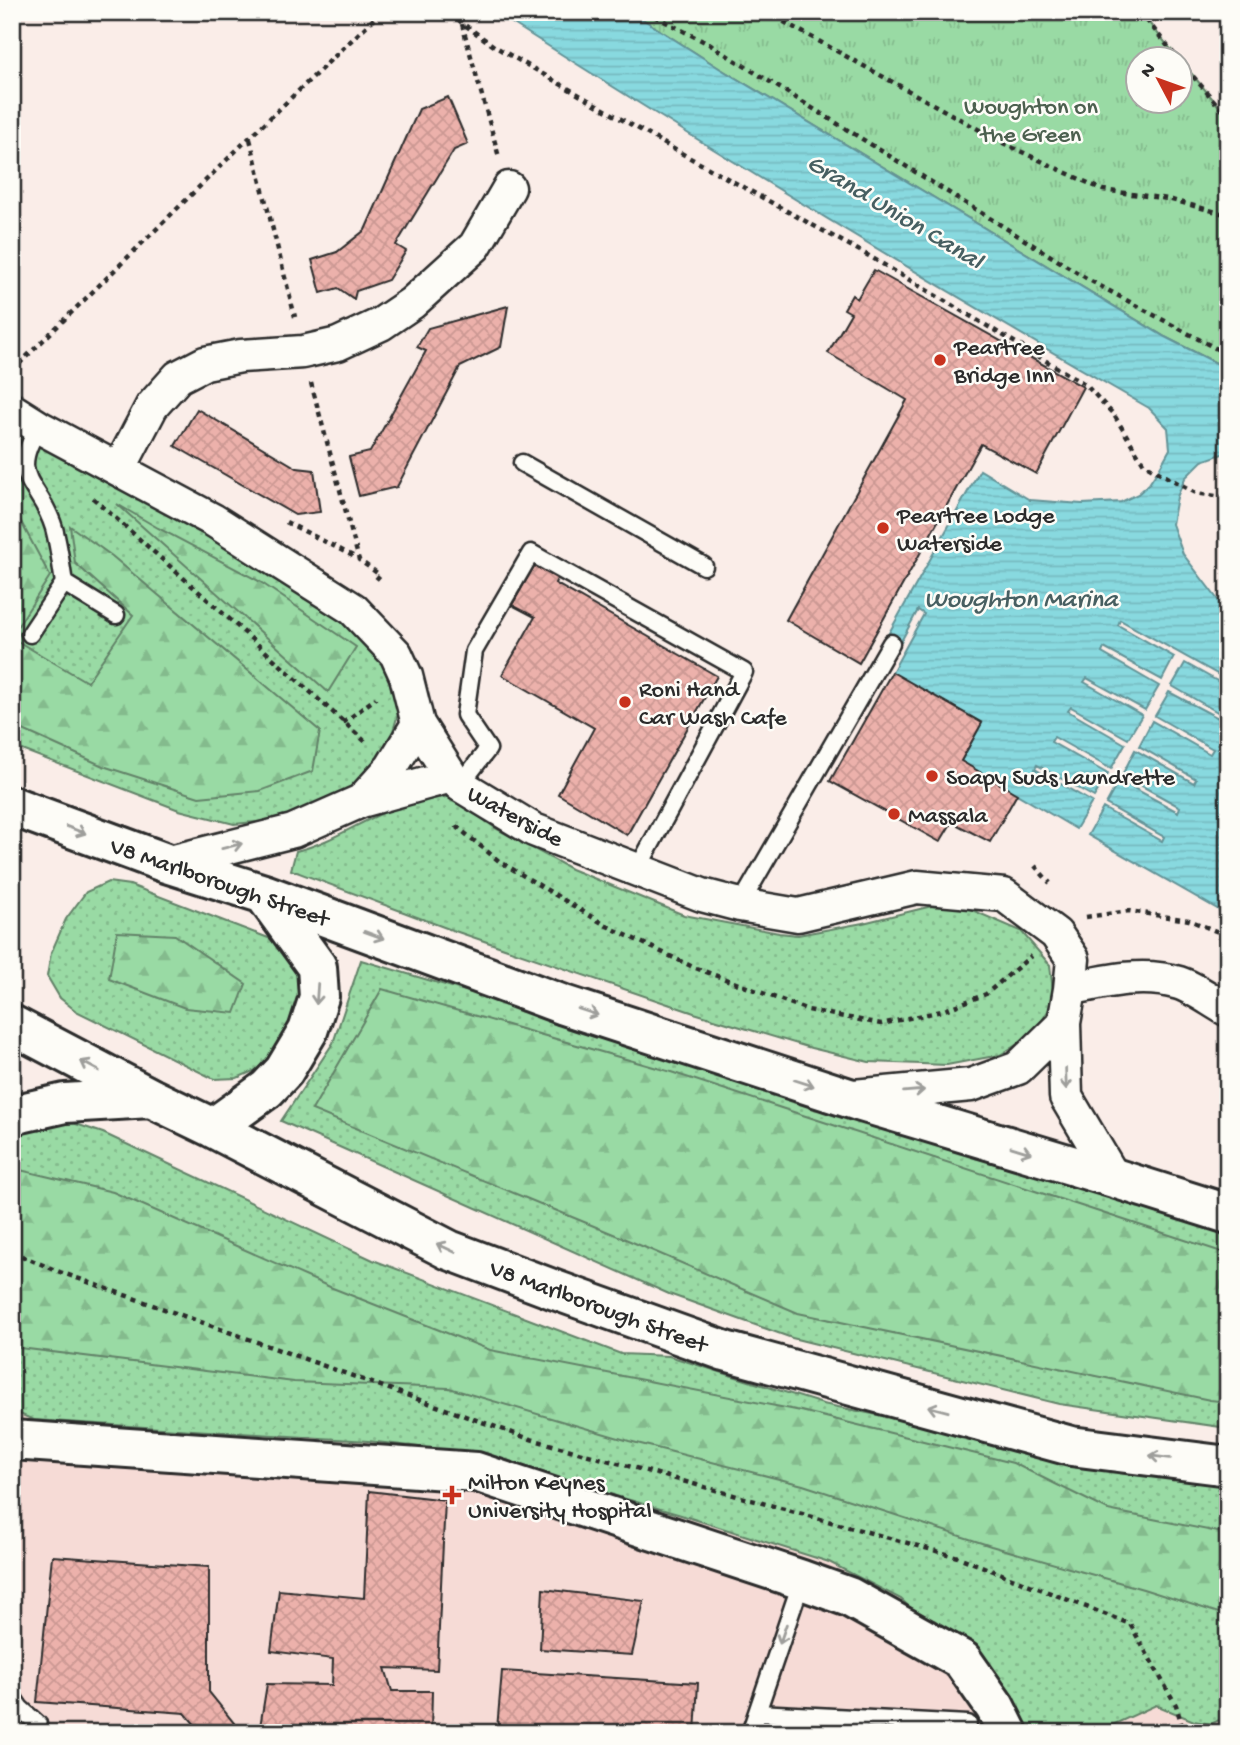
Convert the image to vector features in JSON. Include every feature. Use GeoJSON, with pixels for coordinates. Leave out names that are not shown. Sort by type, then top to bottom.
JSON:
{"type":"FeatureCollection","features":[{"type":"Feature","properties":{"kind":"main road","name":"V8 Marlborough Street"},"geometry":{"type":"LineString","coordinates":[[12,806],[166,863],[264,894],[564,1005],[846,1097],[1228,1214]]}},
{"type":"Feature","properties":{"kind":"main road"},"geometry":{"type":"LineString","coordinates":[[213,1128],[267,1089],[284,1071],[308,1031],[320,997],[317,968],[264,894]]}},
{"type":"Feature","properties":{"kind":"main road","name":"V8 Marlborough Street"},"geometry":{"type":"LineString","coordinates":[[12,1025],[449,1250],[725,1351],[1071,1446],[1228,1466]]}},
{"type":"Feature","properties":{"kind":"main road"},"geometry":{"type":"LineString","coordinates":[[12,1115],[65,1103],[151,1098]]}},
{"type":"Feature","properties":{"kind":"main road"},"geometry":{"type":"LineString","coordinates":[[12,1440],[476,1472],[849,1597],[962,1660],[983,1721]]}},
{"type":"Feature","properties":{"kind":"street"},"geometry":{"type":"LineString","coordinates":[[119,469],[152,406],[178,377],[205,363],[240,356],[303,352],[338,344],[381,324],[412,303],[475,246],[505,177]]}},
{"type":"Feature","properties":{"kind":"street","name":"Waterside"},"geometry":{"type":"LineString","coordinates":[[12,410],[213,520],[353,609],[396,654],[406,676],[418,724],[455,781],[534,830],[702,895],[798,915],[917,887],[1004,895],[1056,934],[1073,959],[1064,1023],[1066,1097],[1114,1178]]}},
{"type":"Feature","properties":{"kind":"street"},"geometry":{"type":"LineString","coordinates":[[361,801],[391,768],[418,724]]}},
{"type":"Feature","properties":{"kind":"street"},"geometry":{"type":"LineString","coordinates":[[166,863],[293,831],[361,801],[455,781]]}},
{"type":"Feature","properties":{"kind":"street"},"geometry":{"type":"LineString","coordinates":[[1070,989],[1114,979],[1146,977],[1181,984],[1228,1010]]}},
{"type":"Feature","properties":{"kind":"street"},"geometry":{"type":"LineString","coordinates":[[846,1097],[971,1085],[1018,1068],[1064,1023]]}},
{"type":"Feature","properties":{"kind":"lane"},"geometry":{"type":"LineString","coordinates":[[30,634],[64,583],[53,527],[24,467],[29,442],[39,426]]}},
{"type":"Feature","properties":{"kind":"lane"},"geometry":{"type":"LineString","coordinates":[[522,463],[704,566]]}},
{"type":"Feature","properties":{"kind":"lane"},"geometry":{"type":"LineString","coordinates":[[455,781],[488,749],[465,715],[474,651],[531,553],[744,672],[637,870]]}},
{"type":"Feature","properties":{"kind":"lane"},"geometry":{"type":"LineString","coordinates":[[64,583],[116,615]]}},
{"type":"Feature","properties":{"kind":"lane"},"geometry":{"type":"LineString","coordinates":[[740,905],[891,643]]}},
{"type":"Feature","properties":{"kind":"lane"},"geometry":{"type":"LineString","coordinates":[[751,1733],[802,1580]]}},
{"type":"Feature","properties":{"kind":"lane"},"geometry":{"type":"LineString","coordinates":[[12,1696],[20,1708],[38,1724]]}},
{"type":"Feature","properties":{"kind":"lane"},"geometry":{"type":"LineString","coordinates":[[758,1713],[983,1721]]}},
{"type":"Feature","properties":{"kind":"path"},"geometry":{"type":"LineString","coordinates":[[12,371],[381,12]]}},
{"type":"Feature","properties":{"kind":"path"},"geometry":{"type":"LineString","coordinates":[[451,12],[494,46],[670,147],[869,256],[1084,384],[1114,415],[1144,464],[1196,493],[1228,498]]}},
{"type":"Feature","properties":{"kind":"path"},"geometry":{"type":"LineString","coordinates":[[646,12],[709,44],[1091,281],[1228,355]]}},
{"type":"Feature","properties":{"kind":"path"},"geometry":{"type":"LineString","coordinates":[[766,12],[1004,145],[1103,190],[1167,199],[1228,215]]}},
{"type":"Feature","properties":{"kind":"path"},"geometry":{"type":"LineString","coordinates":[[1140,12],[1168,46]]}},
{"type":"Feature","properties":{"kind":"path"},"geometry":{"type":"LineString","coordinates":[[462,23],[505,177]]}},
{"type":"Feature","properties":{"kind":"path"},"geometry":{"type":"LineString","coordinates":[[1194,77],[1228,117]]}},
{"type":"Feature","properties":{"kind":"path"},"geometry":{"type":"LineString","coordinates":[[275,516],[359,560]]}},
{"type":"Feature","properties":{"kind":"path"},"geometry":{"type":"LineString","coordinates":[[12,1252],[73,1277],[527,1438],[958,1556],[1130,1624],[1176,1705],[1184,1733]]}},
{"type":"Feature","properties":{"kind":"shaded area","name":"Milton Keynes University Hospital"},"geometry":{"type":"Polygon","coordinates":[[[12,1378],[555,1408],[1228,1581],[1228,1733],[12,1733],[12,1378]]]}},
{"type":"Feature","properties":{"kind":"green space","name":"Woughton on the Green"},"geometry":{"type":"Polygon","coordinates":[[[628,12],[1140,12],[1168,46],[1124,46],[1124,116],[1194,116],[1194,76],[1228,117],[1228,369],[1165,337],[628,12]]]}},
{"type":"Feature","properties":{"kind":"green space"},"geometry":{"type":"Polygon","coordinates":[[[12,427],[287,581],[365,635],[387,672],[398,714],[388,748],[372,770],[342,794],[307,813],[277,820],[234,824],[179,810],[12,746],[12,427]]]}},
{"type":"Feature","properties":{"kind":"green space"},"geometry":{"type":"Polygon","coordinates":[[[117,504],[259,581],[356,647],[328,692],[117,504]]]}},
{"type":"Feature","properties":{"kind":"green space"},"geometry":{"type":"Polygon","coordinates":[[[12,505],[50,576],[12,635],[12,505]]]}},
{"type":"Feature","properties":{"kind":"green space"},"geometry":{"type":"Polygon","coordinates":[[[70,526],[112,556],[320,731],[313,771],[260,791],[199,797],[103,766],[12,725],[12,638],[87,682],[133,615],[75,563],[70,526]]]}},
{"type":"Feature","properties":{"kind":"green space"},"geometry":{"type":"Polygon","coordinates":[[[452,796],[495,828],[571,869],[684,915],[798,935],[932,906],[965,907],[1021,931],[1050,965],[1054,1001],[1034,1034],[1000,1055],[947,1065],[869,1062],[811,1048],[694,1013],[449,929],[291,870],[296,851],[324,842],[403,805],[452,796]]]}},
{"type":"Feature","properties":{"kind":"green space"},"geometry":{"type":"Polygon","coordinates":[[[108,882],[130,885],[271,939],[291,952],[303,977],[304,1011],[263,1067],[237,1078],[214,1079],[76,1011],[60,998],[47,976],[51,953],[66,919],[86,892],[108,882]]]}},
{"type":"Feature","properties":{"kind":"green space"},"geometry":{"type":"Polygon","coordinates":[[[117,932],[175,935],[246,984],[235,1013],[185,1008],[109,979],[117,932]]]}},
{"type":"Feature","properties":{"kind":"green space"},"geometry":{"type":"Polygon","coordinates":[[[361,960],[710,1064],[1228,1229],[1228,1428],[1059,1404],[792,1338],[669,1294],[281,1121],[333,1043],[361,960]]]}},
{"type":"Feature","properties":{"kind":"green space"},"geometry":{"type":"Polygon","coordinates":[[[382,989],[671,1072],[1228,1254],[1228,1402],[798,1313],[312,1110],[382,989]]]}},
{"type":"Feature","properties":{"kind":"green space"},"geometry":{"type":"Polygon","coordinates":[[[73,1123],[103,1133],[373,1260],[621,1354],[669,1356],[823,1404],[1127,1465],[1228,1478],[1228,1716],[1211,1724],[1194,1721],[1156,1705],[1095,1733],[1031,1733],[1013,1704],[901,1599],[829,1562],[469,1453],[368,1441],[34,1420],[12,1411],[12,1130],[73,1123]]]}},
{"type":"Feature","properties":{"kind":"green space"},"geometry":{"type":"Polygon","coordinates":[[[20,1170],[113,1192],[330,1287],[490,1350],[801,1411],[1013,1463],[1108,1510],[1228,1534],[1228,1616],[991,1546],[803,1485],[629,1441],[449,1388],[294,1382],[20,1348],[12,1321],[12,1172],[20,1170]]]}},
{"type":"Feature","properties":{"kind":"water"},"geometry":{"type":"Polygon","coordinates":[[[502,12],[628,12],[1165,337],[1228,369],[1228,452],[1202,461],[1185,478],[1177,497],[1172,524],[1183,554],[1228,613],[1228,680],[1120,620],[1118,625],[1174,657],[1162,680],[1104,648],[1102,653],[1159,686],[1145,710],[1087,678],[1084,682],[1142,715],[1128,739],[1071,707],[1068,711],[1125,744],[1111,769],[1054,737],[1051,742],[1108,774],[1094,797],[1037,765],[1035,769],[1092,802],[1076,829],[961,761],[982,723],[892,672],[924,614],[918,610],[898,647],[885,640],[980,470],[1030,500],[1082,504],[1121,502],[1138,494],[1149,484],[1160,467],[1170,449],[1168,428],[1149,408],[749,171],[512,23],[502,12]]]}},
{"type":"Feature","properties":{"kind":"water"},"geometry":{"type":"Polygon","coordinates":[[[1185,663],[1228,687],[1228,718],[1172,686],[1185,663]]]}},
{"type":"Feature","properties":{"kind":"water"},"geometry":{"type":"Polygon","coordinates":[[[1169,692],[1228,723],[1228,915],[1088,835],[1103,808],[1162,841],[1164,837],[1106,804],[1119,780],[1178,812],[1180,807],[1122,775],[1135,750],[1194,783],[1196,779],[1139,746],[1152,721],[1210,754],[1213,749],[1155,716],[1169,692]]]}},
{"type":"Feature","properties":{"kind":"building"},"geometry":{"type":"Polygon","coordinates":[[[448,97],[468,144],[454,150],[396,245],[406,251],[388,280],[356,291],[354,299],[338,288],[321,293],[312,260],[337,252],[365,230],[419,109],[448,97]]]}},
{"type":"Feature","properties":{"kind":"building"},"geometry":{"type":"Polygon","coordinates":[[[874,270],[1083,387],[1036,474],[981,444],[859,663],[786,620],[907,400],[828,353],[851,313],[844,309],[852,295],[857,299],[874,270]]]}},
{"type":"Feature","properties":{"kind":"building"},"geometry":{"type":"Polygon","coordinates":[[[508,306],[501,347],[460,367],[397,487],[359,496],[349,457],[370,452],[426,351],[417,347],[428,328],[508,306]]]}},
{"type":"Feature","properties":{"kind":"building"},"geometry":{"type":"Polygon","coordinates":[[[197,409],[297,468],[314,470],[320,512],[295,515],[175,446],[197,409]]]}},
{"type":"Feature","properties":{"kind":"building","name":"Roni Hand Car Wash Cafe"},"geometry":{"type":"Polygon","coordinates":[[[535,564],[558,577],[555,583],[717,676],[627,835],[558,794],[594,728],[502,675],[535,617],[512,605],[535,564]]]}},
{"type":"Feature","properties":{"kind":"building"},"geometry":{"type":"Polygon","coordinates":[[[892,672],[982,723],[961,761],[1017,794],[990,842],[952,822],[940,842],[830,781],[892,672]]]}},
{"type":"Feature","properties":{"kind":"building"},"geometry":{"type":"Polygon","coordinates":[[[369,1491],[445,1500],[437,1670],[385,1668],[392,1691],[432,1691],[431,1733],[259,1733],[267,1684],[332,1685],[333,1659],[271,1651],[279,1590],[364,1598],[369,1491]]]}},
{"type":"Feature","properties":{"kind":"building"},"geometry":{"type":"Polygon","coordinates":[[[52,1556],[209,1567],[209,1692],[242,1733],[202,1733],[185,1713],[37,1702],[52,1556]]]}},
{"type":"Feature","properties":{"kind":"building"},"geometry":{"type":"Polygon","coordinates":[[[543,1589],[644,1601],[632,1655],[540,1649],[543,1589]]]}},
{"type":"Feature","properties":{"kind":"building"},"geometry":{"type":"Polygon","coordinates":[[[502,1671],[698,1683],[695,1733],[522,1733],[497,1729],[502,1671]]]}},
{"type":"Feature","properties":{"kind":"place","name":"Peartree Bridge Inn"},"geometry":{"type":"Point","coordinates":[940,360]}},
{"type":"Feature","properties":{"kind":"place","name":"Peartree Lodge Waterside"},"geometry":{"type":"Point","coordinates":[883,528]}},
{"type":"Feature","properties":{"kind":"place","name":"Roni Hand Car Wash Cafe"},"geometry":{"type":"Point","coordinates":[625,702]}},
{"type":"Feature","properties":{"kind":"place","name":"Soapy Suds Laundrette"},"geometry":{"type":"Point","coordinates":[932,776]}},
{"type":"Feature","properties":{"kind":"place","name":"Massala"},"geometry":{"type":"Point","coordinates":[894,814]}},
{"type":"Feature","properties":{"kind":"place","name":"Milton Keynes University Hospital"},"geometry":{"type":"Point","coordinates":[452,1495]}},
{"type":"Feature","properties":{"kind":"water label","name":"Grand Union Canal"},"geometry":{"type":"Point","coordinates":[896,210]}},
{"type":"Feature","properties":{"kind":"water label","name":"Woughton Marina"},"geometry":{"type":"Point","coordinates":[1021,597]}}]}
